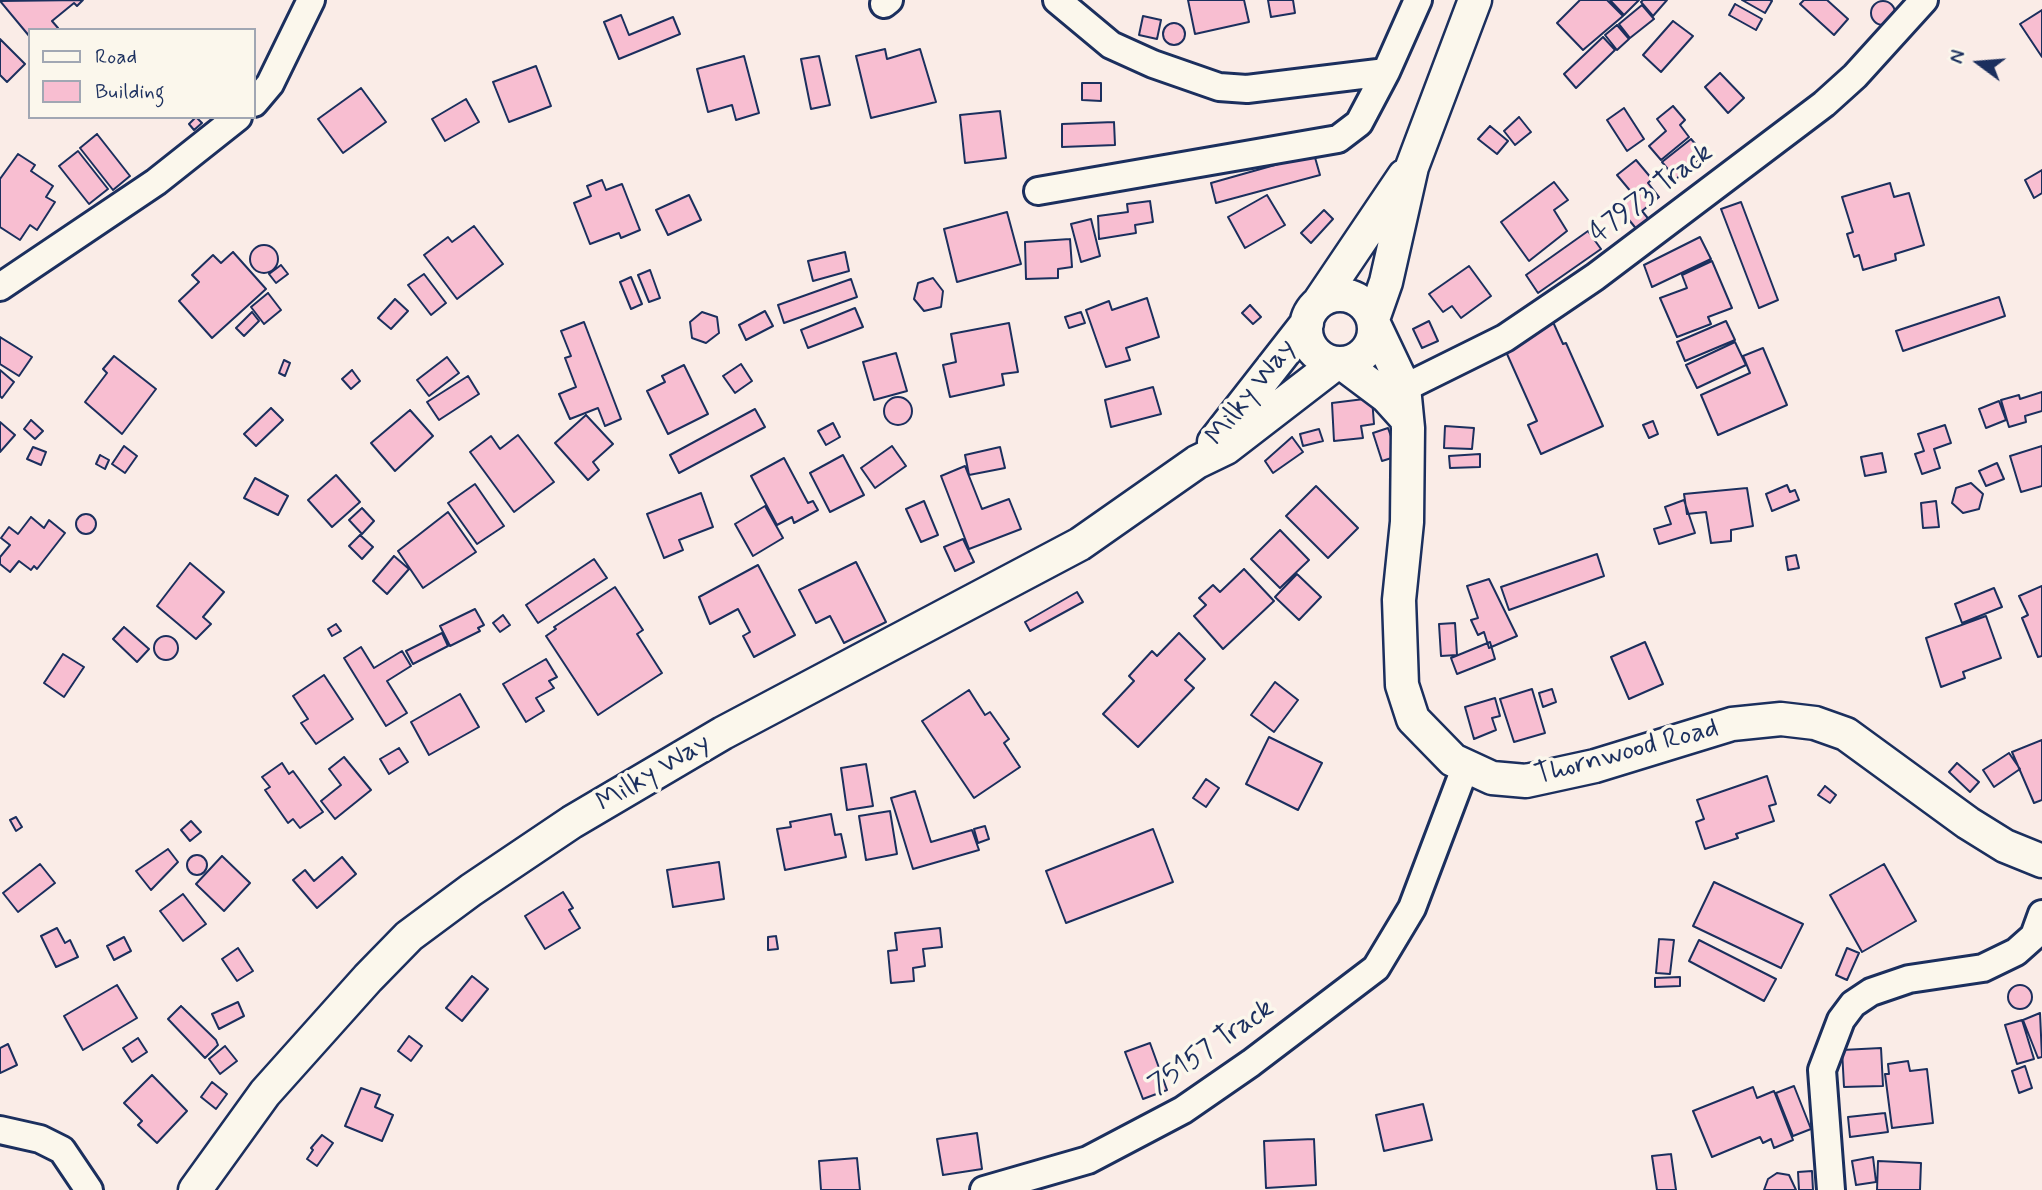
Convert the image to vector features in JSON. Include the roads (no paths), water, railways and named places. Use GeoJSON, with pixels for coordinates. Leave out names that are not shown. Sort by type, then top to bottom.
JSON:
{"type":"FeatureCollection","features":[{"type":"Feature","properties":{"kind":"street"},"geometry":{"type":"LineString","coordinates":[[256,101],[270,84],[311,0]]}},
{"type":"Feature","properties":{"kind":"street"},"geometry":{"type":"LineString","coordinates":[[1057,0],[1111,45],[1153,64],[1219,87],[1247,89],[1386,72]]}},
{"type":"Feature","properties":{"kind":"street"},"geometry":{"type":"LineString","coordinates":[[1038,191],[1338,139],[1359,123],[1386,72],[1418,0]]}},
{"type":"Feature","properties":{"kind":"street","name":"Milky Way"},"geometry":{"type":"LineString","coordinates":[[1374,322],[1386,282],[1412,167],[1475,0]]}},
{"type":"Feature","properties":{"kind":"street","name":"47973 Track"},"geometry":{"type":"LineString","coordinates":[[1399,401],[1505,338],[1595,277],[1824,104],[1855,76],[1924,0]]}},
{"type":"Feature","properties":{"kind":"street"},"geometry":{"type":"LineString","coordinates":[[0,287],[156,182],[235,119]]}},
{"type":"Feature","properties":{"kind":"street","name":"Milky Way"},"geometry":{"type":"LineString","coordinates":[[1197,462],[1313,312],[1355,244],[1412,167]]}},
{"type":"Feature","properties":{"kind":"street"},"geometry":{"type":"LineString","coordinates":[[1339,364],[1356,360],[1367,352],[1373,340],[1374,322],[1367,307],[1357,299],[1344,295],[1331,296],[1313,312],[1307,337],[1312,349],[1322,359],[1339,364],[1399,401]]}},
{"type":"Feature","properties":{"kind":"street","name":"Thornwood Road"},"geometry":{"type":"LineString","coordinates":[[1374,322],[1399,401],[1406,522],[1399,600],[1402,685],[1413,719],[1433,743],[1465,768],[1492,778],[1526,781],[1595,766],[1731,724],[1781,719],[1815,723],[1846,734],[1968,823],[2005,846],[2042,861]]}},
{"type":"Feature","properties":{"kind":"street","name":"Milky Way"},"geometry":{"type":"LineString","coordinates":[[195,1190],[265,1093],[368,978],[409,936],[471,890],[572,822],[723,733],[1080,544],[1197,462],[1226,448],[1339,364]]}},
{"type":"Feature","properties":{"kind":"street","name":"75157 Track"},"geometry":{"type":"LineString","coordinates":[[984,1190],[1088,1160],[1183,1111],[1376,968],[1412,908],[1465,768]]}},
{"type":"Feature","properties":{"kind":"street"},"geometry":{"type":"LineString","coordinates":[[1831,1190],[1822,1070],[1841,1020],[1853,1004],[1871,992],[1909,979],[1983,968],[2016,952],[2034,936],[2042,914]]}},
{"type":"Feature","properties":{"kind":"street"},"geometry":{"type":"LineString","coordinates":[[0,1130],[40,1139],[62,1150],[89,1190]]}}]}
